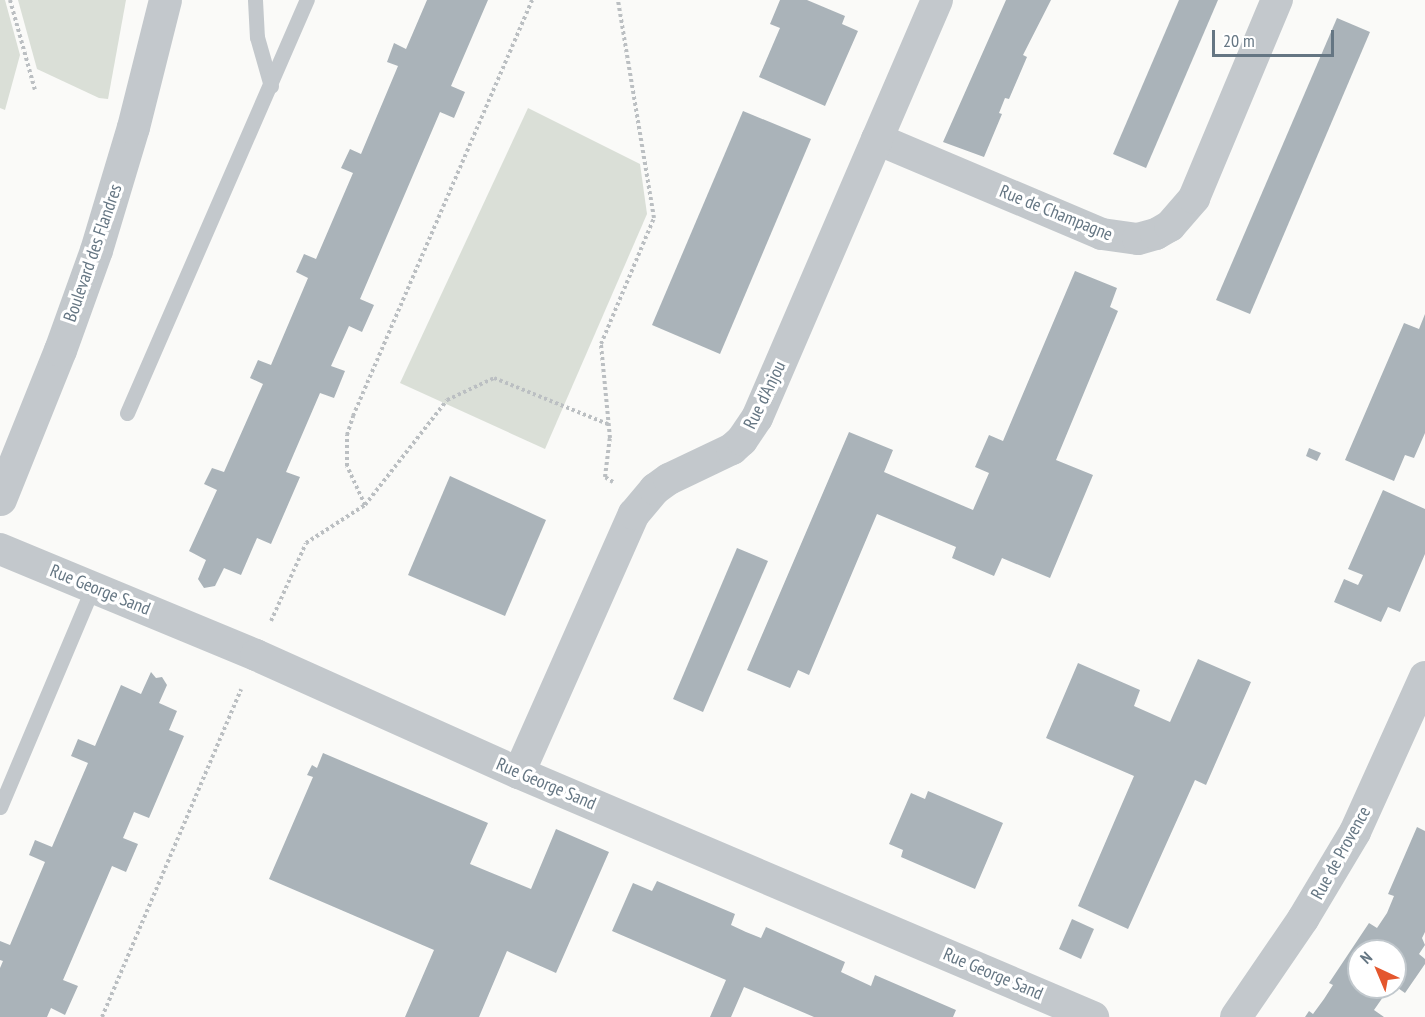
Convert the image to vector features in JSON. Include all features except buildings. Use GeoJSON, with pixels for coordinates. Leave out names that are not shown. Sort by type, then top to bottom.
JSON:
{"type":"FeatureCollection","features":[{"type":"Feature","properties":{"kind":"street","name":"Boulevard des Flandres"},"geometry":{"type":"LineString","coordinates":[[0,499],[57,359],[96,250],[133,127],[165,0]]}},
{"type":"Feature","properties":{"kind":"street","name":"Rue d'Anjou"},"geometry":{"type":"LineString","coordinates":[[519,773],[626,527],[644,501],[669,479],[732,449],[750,430],[757,418],[937,0]]}},
{"type":"Feature","properties":{"kind":"street","name":"Rue de Champagne"},"geometry":{"type":"LineString","coordinates":[[877,139],[1102,234],[1137,239],[1156,234],[1170,226],[1194,198],[1278,0]]}},
{"type":"Feature","properties":{"kind":"street","name":"Rue George Sand"},"geometry":{"type":"LineString","coordinates":[[0,549],[256,655],[519,773],[1093,1017]]}},
{"type":"Feature","properties":{"kind":"street","name":"Rue de Provence"},"geometry":{"type":"LineString","coordinates":[[1236,1017],[1303,919],[1350,841],[1425,677]]}},
{"type":"Feature","properties":{"kind":"lane"},"geometry":{"type":"LineString","coordinates":[[255,0],[257,38],[271,86]]}},
{"type":"Feature","properties":{"kind":"lane"},"geometry":{"type":"LineString","coordinates":[[127,413],[308,0]]}},
{"type":"Feature","properties":{"kind":"lane"},"geometry":{"type":"LineString","coordinates":[[0,807],[93,587]]}},
{"type":"Feature","properties":{"kind":"path"},"geometry":{"type":"LineString","coordinates":[[10,0],[35,90]]}},
{"type":"Feature","properties":{"kind":"path"},"geometry":{"type":"LineString","coordinates":[[365,506],[347,466],[347,435],[353,416],[532,0]]}},
{"type":"Feature","properties":{"kind":"path"},"geometry":{"type":"LineString","coordinates":[[618,0],[654,218],[601,344],[610,438],[605,477],[644,501]]}},
{"type":"Feature","properties":{"kind":"shaded area"},"geometry":{"type":"Polygon","coordinates":[[[0,0],[5,0],[20,55],[5,110],[0,108],[0,0]]]}},
{"type":"Feature","properties":{"kind":"shaded area"},"geometry":{"type":"Polygon","coordinates":[[[18,0],[126,0],[108,99],[99,98],[37,69],[18,0]]]}},
{"type":"Feature","properties":{"kind":"shaded area"},"geometry":{"type":"Polygon","coordinates":[[[528,108],[640,164],[647,214],[545,449],[400,383],[528,108]]]}}]}
